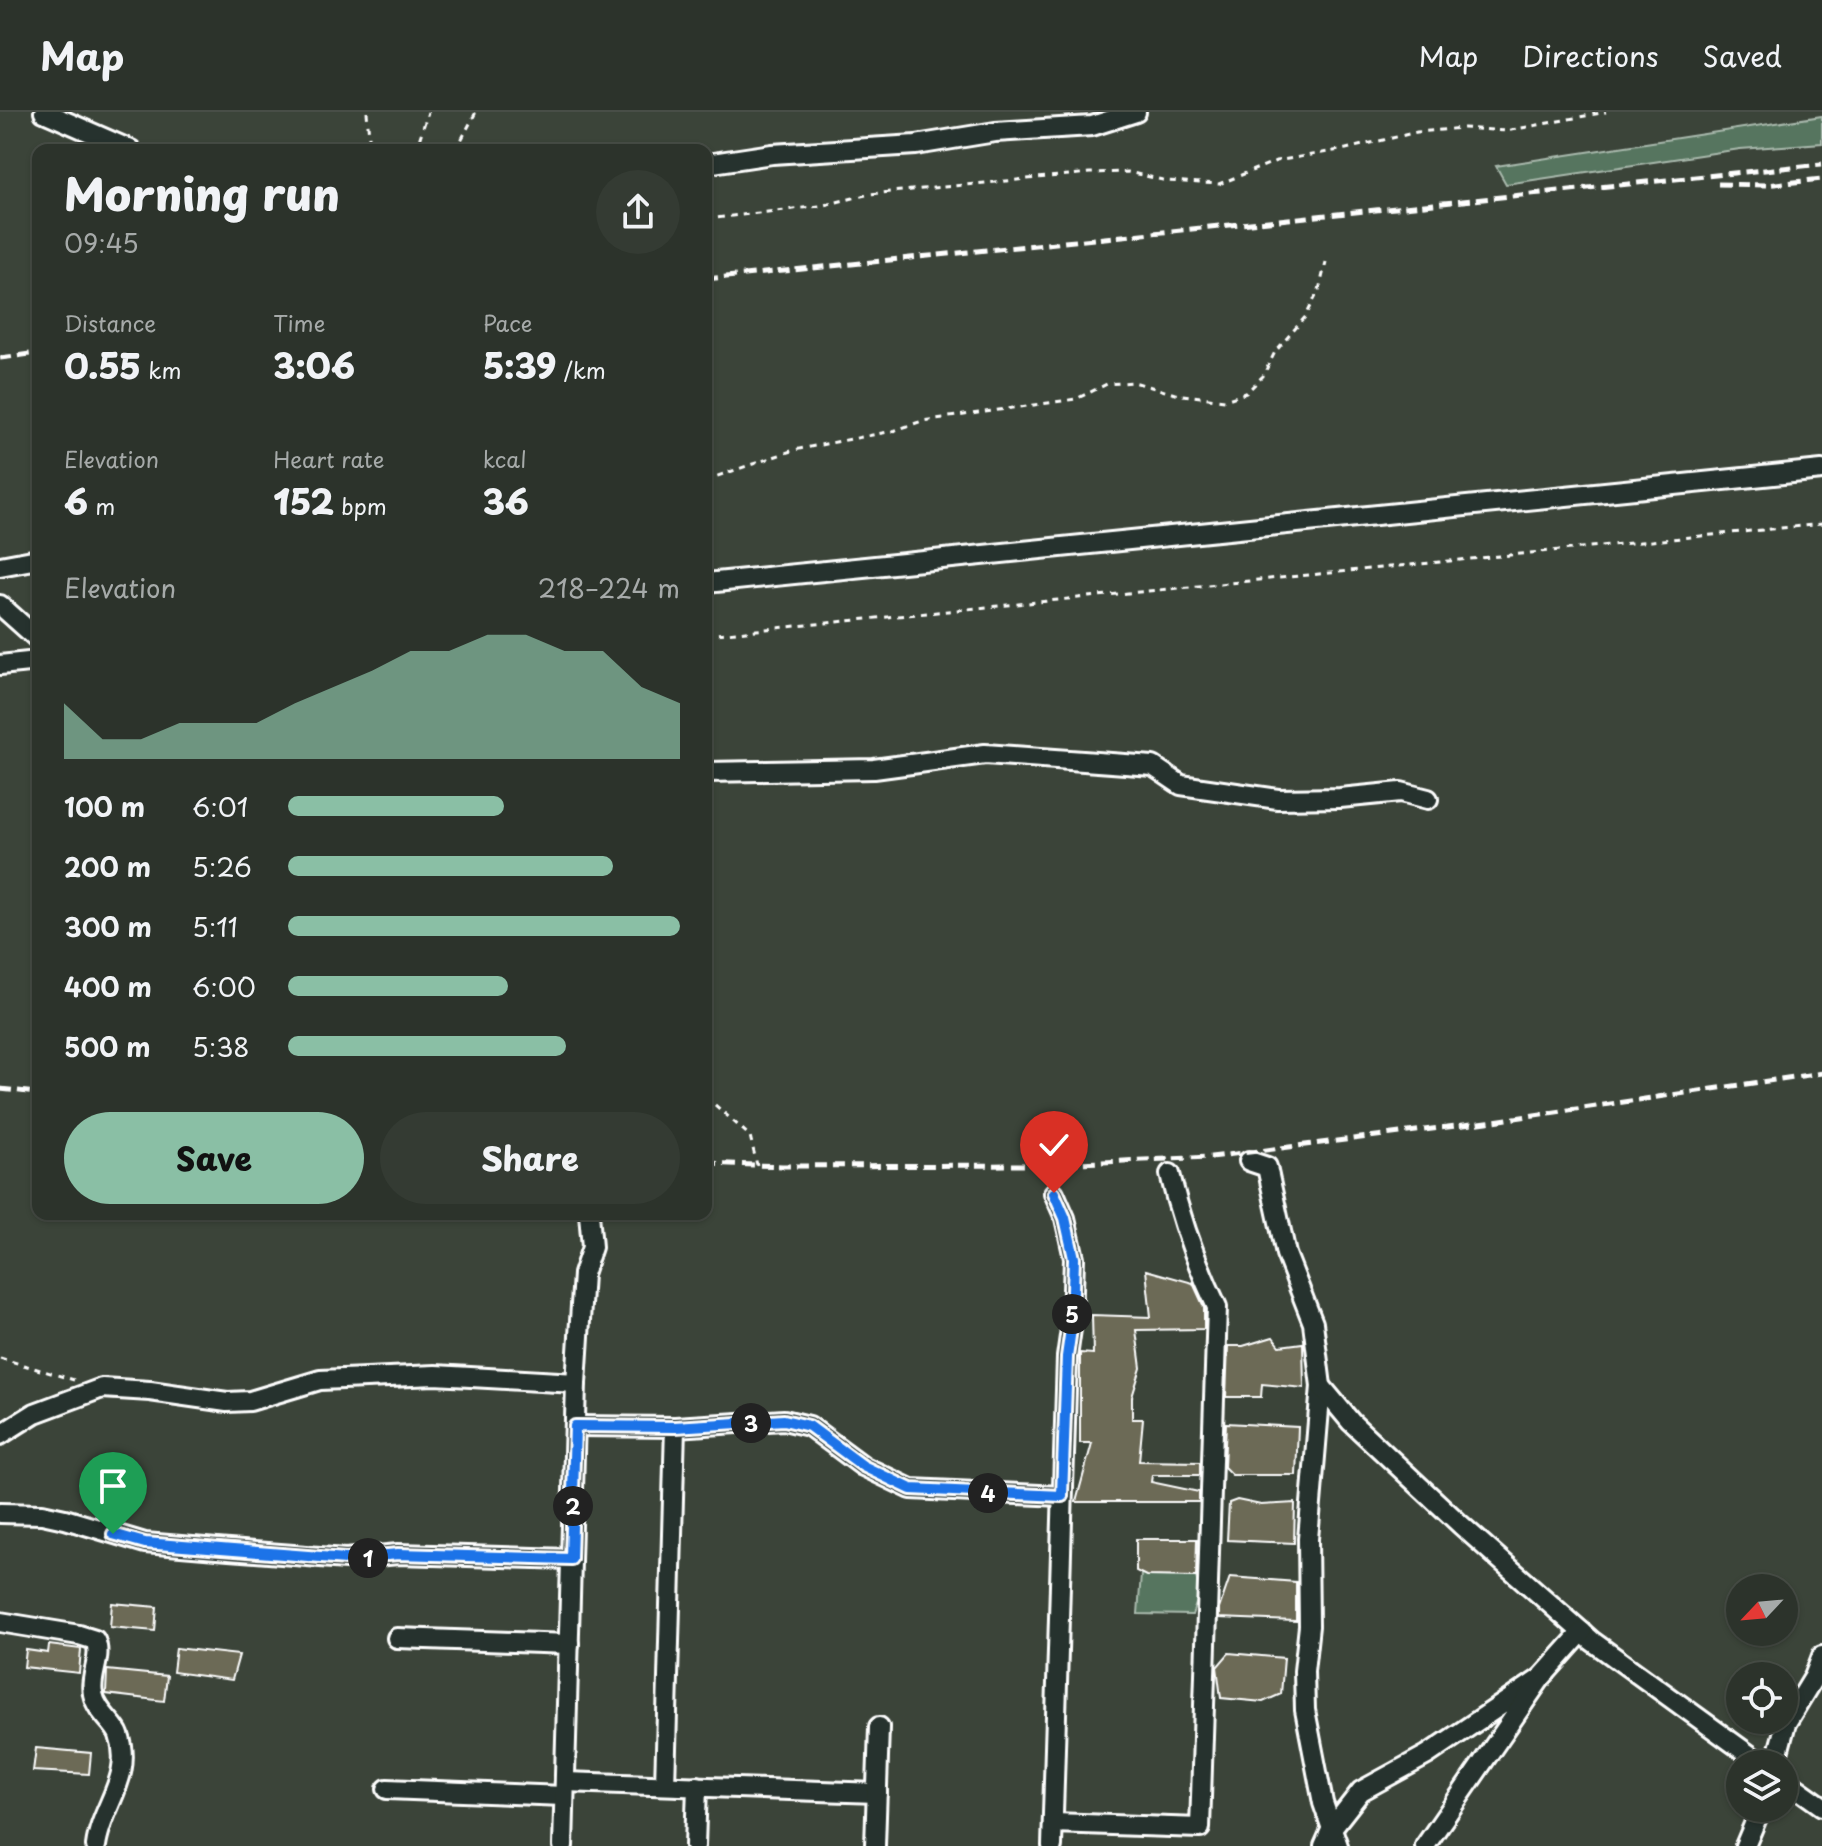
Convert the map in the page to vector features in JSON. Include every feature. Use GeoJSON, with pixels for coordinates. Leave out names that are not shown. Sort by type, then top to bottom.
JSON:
{"type":"FeatureCollection","features":[{"type":"Feature","properties":{"kind":"street"},"geometry":{"type":"LineString","coordinates":[[44,112],[117,144]]}},
{"type":"Feature","properties":{"kind":"street"},"geometry":{"type":"LineString","coordinates":[[712,163],[772,154],[916,145],[995,132],[1092,126],[1136,112]]}},
{"type":"Feature","properties":{"kind":"street"},"geometry":{"type":"LineString","coordinates":[[712,582],[1822,470]]}},
{"type":"Feature","properties":{"kind":"street"},"geometry":{"type":"LineString","coordinates":[[0,566],[32,560]]}},
{"type":"Feature","properties":{"kind":"street"},"geometry":{"type":"LineString","coordinates":[[0,605],[32,634]]}},
{"type":"Feature","properties":{"kind":"street"},"geometry":{"type":"LineString","coordinates":[[0,665],[32,662]]}},
{"type":"Feature","properties":{"kind":"street"},"geometry":{"type":"LineString","coordinates":[[712,772],[874,769],[985,754],[1153,766],[1181,785],[1278,799],[1340,798],[1401,792],[1428,799]]}},
{"type":"Feature","properties":{"kind":"street"},"geometry":{"type":"LineString","coordinates":[[1249,1161],[1267,1167],[1286,1254],[1313,1323],[1321,1386],[1308,1539],[1309,1626],[1304,1671],[1305,1710],[1323,1803],[1338,1846]]}},
{"type":"Feature","properties":{"kind":"street"},"geometry":{"type":"LineString","coordinates":[[1053,1823],[1200,1828],[1217,1307],[1195,1262],[1170,1174]]}},
{"type":"Feature","properties":{"kind":"street"},"geometry":{"type":"LineString","coordinates":[[1052,1846],[1067,1357],[1072,1322],[1074,1258],[1065,1218],[1054,1193]]}},
{"type":"Feature","properties":{"kind":"street"},"geometry":{"type":"LineString","coordinates":[[563,1846],[576,1383],[583,1274],[592,1247],[590,1220]]}},
{"type":"Feature","properties":{"kind":"street"},"geometry":{"type":"LineString","coordinates":[[0,1435],[35,1413],[90,1392],[121,1388],[227,1402],[250,1401],[320,1380],[435,1375],[576,1383]]}},
{"type":"Feature","properties":{"kind":"street"},"geometry":{"type":"LineString","coordinates":[[1321,1386],[1351,1422],[1582,1632],[1664,1695],[1753,1750]]}},
{"type":"Feature","properties":{"kind":"street"},"geometry":{"type":"LineString","coordinates":[[575,1426],[675,1427],[784,1420],[809,1426],[863,1466],[911,1489],[1062,1496]]}},
{"type":"Feature","properties":{"kind":"street"},"geometry":{"type":"LineString","coordinates":[[665,1785],[675,1427]]}},
{"type":"Feature","properties":{"kind":"street"},"geometry":{"type":"LineString","coordinates":[[0,1513],[42,1514],[145,1543],[229,1550],[346,1559],[398,1554],[571,1559]]}},
{"type":"Feature","properties":{"kind":"street"},"geometry":{"type":"LineString","coordinates":[[0,1622],[79,1635],[95,1640],[99,1649],[92,1693],[102,1714],[119,1732],[124,1769],[98,1828],[96,1846]]}},
{"type":"Feature","properties":{"kind":"street"},"geometry":{"type":"LineString","coordinates":[[1425,1846],[1541,1678],[1582,1632]]}},
{"type":"Feature","properties":{"kind":"street"},"geometry":{"type":"LineString","coordinates":[[397,1638],[569,1644]]}},
{"type":"Feature","properties":{"kind":"street"},"geometry":{"type":"LineString","coordinates":[[1776,1750],[1786,1723],[1814,1677],[1822,1656]]}},
{"type":"Feature","properties":{"kind":"street"},"geometry":{"type":"LineString","coordinates":[[1324,1846],[1332,1828],[1361,1791],[1427,1755],[1541,1678]]}},
{"type":"Feature","properties":{"kind":"street"},"geometry":{"type":"LineString","coordinates":[[875,1846],[879,1727]]}},
{"type":"Feature","properties":{"kind":"street"},"geometry":{"type":"LineString","coordinates":[[387,1789],[564,1789],[665,1785],[877,1793]]}},
{"type":"Feature","properties":{"kind":"street"},"geometry":{"type":"LineString","coordinates":[[695,1846],[697,1786]]}},
{"type":"Feature","properties":{"kind":"street"},"geometry":{"type":"LineString","coordinates":[[1798,1789],[1822,1806]]}},
{"type":"Feature","properties":{"kind":"street"},"geometry":{"type":"LineString","coordinates":[[1745,1846],[1755,1822]]}},
{"type":"Feature","properties":{"kind":"path"},"geometry":{"type":"LineString","coordinates":[[367,112],[370,144]]}},
{"type":"Feature","properties":{"kind":"path"},"geometry":{"type":"LineString","coordinates":[[418,144],[428,112]]}},
{"type":"Feature","properties":{"kind":"path"},"geometry":{"type":"LineString","coordinates":[[459,144],[476,112]]}},
{"type":"Feature","properties":{"kind":"path"},"geometry":{"type":"LineString","coordinates":[[712,218],[820,206],[870,194],[1090,173],[1128,172],[1167,181],[1219,184],[1276,161],[1417,132],[1463,128],[1506,131],[1606,112]]}},
{"type":"Feature","properties":{"kind":"path"},"geometry":{"type":"LineString","coordinates":[[712,478],[794,450],[893,431],[922,421],[1076,399],[1107,384],[1134,382],[1175,394],[1225,400],[1246,393],[1263,376],[1275,352],[1306,316],[1319,290],[1326,262]]}},
{"type":"Feature","properties":{"kind":"path"},"geometry":{"type":"LineString","coordinates":[[712,634],[1822,524]]}},
{"type":"Feature","properties":{"kind":"path"},"geometry":{"type":"LineString","coordinates":[[712,1102],[750,1136],[757,1165]]}},
{"type":"Feature","properties":{"kind":"path"},"geometry":{"type":"LineString","coordinates":[[0,1358],[73,1379],[90,1392]]}},
{"type":"Feature","properties":{"kind":"green space"},"geometry":{"type":"Polygon","coordinates":[[[1822,116],[1822,143],[1740,149],[1506,184],[1496,166],[1822,116]]]}},
{"type":"Feature","properties":{"kind":"green space"},"geometry":{"type":"Polygon","coordinates":[[[1141,1574],[1196,1577],[1200,1592],[1192,1615],[1138,1614],[1141,1574]]]}},
{"type":"Feature","properties":{"kind":"building"},"geometry":{"type":"Polygon","coordinates":[[[1146,1270],[1193,1283],[1204,1307],[1204,1329],[1136,1330],[1141,1368],[1132,1397],[1132,1419],[1143,1419],[1139,1461],[1200,1462],[1200,1475],[1152,1475],[1151,1482],[1199,1492],[1199,1502],[1076,1502],[1092,1443],[1080,1443],[1080,1353],[1093,1354],[1092,1315],[1151,1317],[1146,1270]]]}},
{"type":"Feature","properties":{"kind":"building"},"geometry":{"type":"Polygon","coordinates":[[[1273,1337],[1280,1346],[1303,1343],[1304,1388],[1262,1384],[1261,1397],[1226,1397],[1228,1346],[1243,1346],[1273,1337]]]}},
{"type":"Feature","properties":{"kind":"building"},"geometry":{"type":"Polygon","coordinates":[[[1226,1423],[1298,1427],[1296,1475],[1232,1475],[1224,1467],[1226,1423]]]}},
{"type":"Feature","properties":{"kind":"building"},"geometry":{"type":"Polygon","coordinates":[[[1237,1500],[1261,1505],[1295,1503],[1294,1543],[1227,1540],[1229,1503],[1237,1500]]]}},
{"type":"Feature","properties":{"kind":"building"},"geometry":{"type":"Polygon","coordinates":[[[1136,1539],[1197,1539],[1196,1577],[1146,1576],[1136,1571],[1136,1539]]]}},
{"type":"Feature","properties":{"kind":"building"},"geometry":{"type":"Polygon","coordinates":[[[1230,1577],[1296,1582],[1296,1621],[1219,1618],[1230,1577]]]}},
{"type":"Feature","properties":{"kind":"building"},"geometry":{"type":"Polygon","coordinates":[[[112,1603],[157,1607],[155,1631],[110,1627],[112,1603]]]}},
{"type":"Feature","properties":{"kind":"building"},"geometry":{"type":"Polygon","coordinates":[[[49,1645],[81,1649],[79,1673],[24,1667],[26,1650],[48,1653],[49,1645]]]}},
{"type":"Feature","properties":{"kind":"building"},"geometry":{"type":"Polygon","coordinates":[[[176,1648],[239,1655],[232,1680],[173,1672],[176,1648]]]}},
{"type":"Feature","properties":{"kind":"building"},"geometry":{"type":"Polygon","coordinates":[[[1229,1653],[1284,1658],[1281,1694],[1263,1702],[1221,1698],[1217,1667],[1229,1653]]]}},
{"type":"Feature","properties":{"kind":"building"},"geometry":{"type":"Polygon","coordinates":[[[107,1670],[167,1676],[164,1701],[106,1694],[107,1670]]]}},
{"type":"Feature","properties":{"kind":"building"},"geometry":{"type":"Polygon","coordinates":[[[36,1748],[91,1753],[89,1774],[33,1771],[36,1748]]]}},
{"type":"Feature","properties":{"kind":"railway"},"geometry":{"type":"LineString","coordinates":[[712,278],[1822,164]]}},
{"type":"Feature","properties":{"kind":"railway"},"geometry":{"type":"LineString","coordinates":[[1718,184],[1766,185],[1822,179]]}},
{"type":"Feature","properties":{"kind":"railway"},"geometry":{"type":"LineString","coordinates":[[0,358],[32,354]]}},
{"type":"Feature","properties":{"kind":"railway"},"geometry":{"type":"LineString","coordinates":[[712,1163],[1035,1165],[1211,1157],[1487,1122],[1822,1073]]}},
{"type":"Feature","properties":{"kind":"railway"},"geometry":{"type":"LineString","coordinates":[[0,1089],[32,1092]]}},
{"type":"Feature","properties":{"kind":"route"},"geometry":{"type":"LineString","coordinates":[[113,1534],[145,1543],[346,1559],[398,1554],[571,1559],[575,1426],[675,1427],[784,1420],[809,1426],[863,1466],[911,1489],[1062,1496],[1074,1258],[1065,1218],[1054,1193]]}}]}
